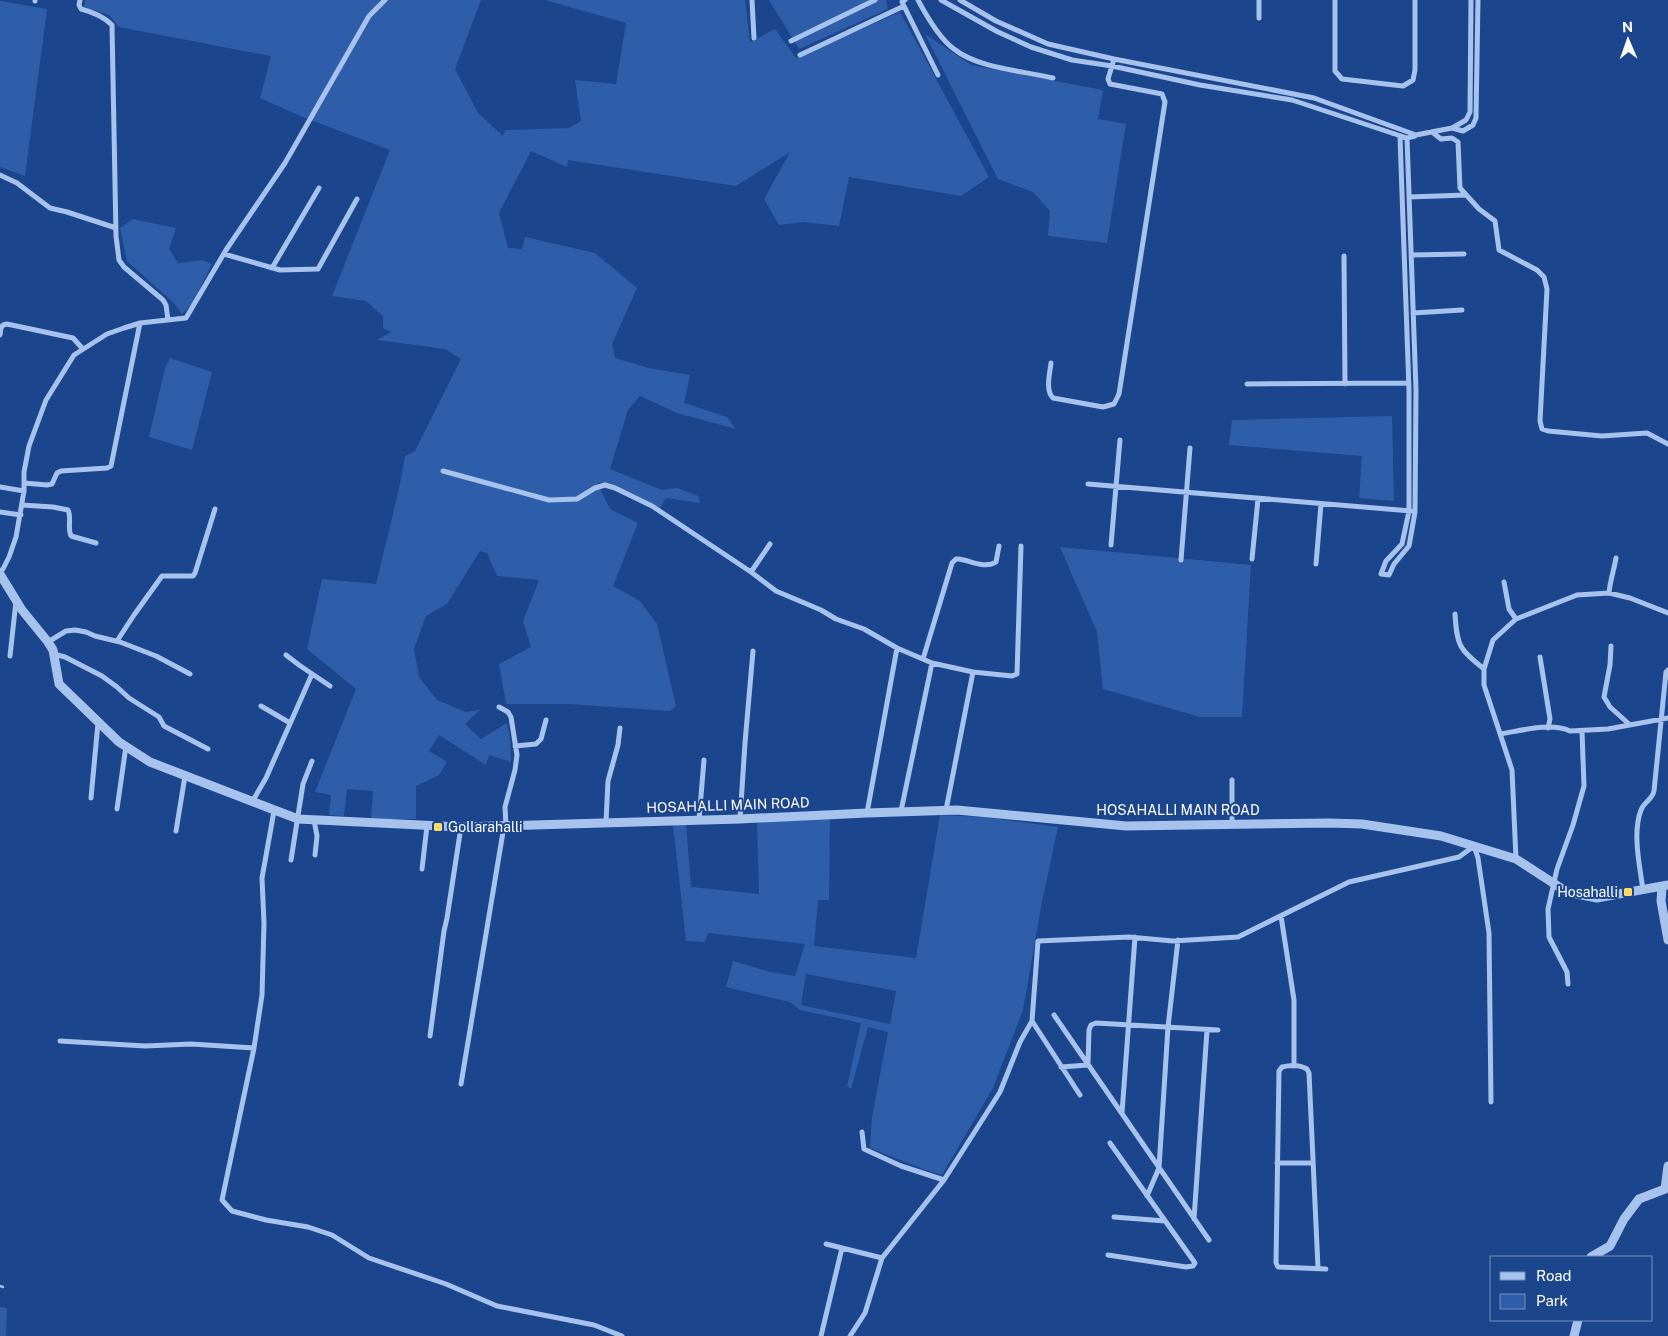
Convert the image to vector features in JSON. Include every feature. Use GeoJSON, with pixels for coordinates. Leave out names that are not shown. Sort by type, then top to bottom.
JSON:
{"type":"FeatureCollection","features":[{"type":"Feature","properties":{"kind":"street"},"geometry":{"type":"LineString","coordinates":[[80,0],[79,5],[82,9],[107,20],[112,25],[116,228],[119,260],[124,267],[166,305],[168,320]]}},
{"type":"Feature","properties":{"kind":"street"},"geometry":{"type":"LineString","coordinates":[[0,572],[9,557],[21,515],[24,472],[29,446],[46,400],[74,355],[107,334],[140,323],[186,318],[224,254],[285,163],[369,16],[385,0]]}},
{"type":"Feature","properties":{"kind":"street"},"geometry":{"type":"LineString","coordinates":[[752,0],[754,38]]}},
{"type":"Feature","properties":{"kind":"street"},"geometry":{"type":"LineString","coordinates":[[791,40],[875,0]]}},
{"type":"Feature","properties":{"kind":"street"},"geometry":{"type":"LineString","coordinates":[[904,0],[902,2],[938,75]]}},
{"type":"Feature","properties":{"kind":"street"},"geometry":{"type":"LineString","coordinates":[[918,0],[930,22],[952,49],[970,60],[1053,78]]}},
{"type":"Feature","properties":{"kind":"street"},"geometry":{"type":"LineString","coordinates":[[941,0],[998,32],[1031,47],[1072,60],[1112,66],[1200,85],[1292,100],[1407,138],[1416,134],[1452,128],[1466,120],[1470,112],[1471,0]]}},
{"type":"Feature","properties":{"kind":"street"},"geometry":{"type":"LineString","coordinates":[[960,0],[996,21],[1048,44],[1114,59],[1314,98],[1416,134]]}},
{"type":"Feature","properties":{"kind":"street"},"geometry":{"type":"LineString","coordinates":[[1259,0],[1259,18]]}},
{"type":"Feature","properties":{"kind":"street"},"geometry":{"type":"LineString","coordinates":[[1335,0],[1335,71],[1342,79],[1403,86],[1413,80],[1415,70],[1415,0]]}},
{"type":"Feature","properties":{"kind":"street"},"geometry":{"type":"LineString","coordinates":[[1452,128],[1463,131],[1473,125],[1476,118],[1478,0]]}},
{"type":"Feature","properties":{"kind":"street"},"geometry":{"type":"LineString","coordinates":[[800,55],[904,6]]}},
{"type":"Feature","properties":{"kind":"street"},"geometry":{"type":"LineString","coordinates":[[1050,363],[1048,389],[1053,398],[1103,407],[1114,404],[1117,399],[1165,102],[1162,94],[1110,84],[1108,79],[1114,59]]}},
{"type":"Feature","properties":{"kind":"street"},"geometry":{"type":"LineString","coordinates":[[1432,132],[1441,139],[1452,138],[1458,142],[1460,188],[1478,209],[1494,222],[1499,250],[1537,270],[1544,277],[1547,289],[1540,421],[1542,429],[1602,436],[1647,433],[1668,444]]}},
{"type":"Feature","properties":{"kind":"street"},"geometry":{"type":"LineString","coordinates":[[1400,137],[1412,511],[1402,544],[1386,561],[1381,574],[1389,575],[1394,564],[1409,546],[1412,511],[1416,390],[1407,138]]}},
{"type":"Feature","properties":{"kind":"street"},"geometry":{"type":"LineString","coordinates":[[0,175],[17,183],[50,208],[116,228]]}},
{"type":"Feature","properties":{"kind":"street"},"geometry":{"type":"LineString","coordinates":[[272,268],[319,188]]}},
{"type":"Feature","properties":{"kind":"street"},"geometry":{"type":"LineString","coordinates":[[1409,197],[1466,195]]}},
{"type":"Feature","properties":{"kind":"street"},"geometry":{"type":"LineString","coordinates":[[224,254],[280,270],[318,269],[357,200]]}},
{"type":"Feature","properties":{"kind":"street"},"geometry":{"type":"LineString","coordinates":[[1411,255],[1464,254]]}},
{"type":"Feature","properties":{"kind":"street"},"geometry":{"type":"LineString","coordinates":[[1344,256],[1346,384]]}},
{"type":"Feature","properties":{"kind":"street"},"geometry":{"type":"LineString","coordinates":[[1413,313],[1462,310]]}},
{"type":"Feature","properties":{"kind":"street"},"geometry":{"type":"LineString","coordinates":[[24,484],[52,484],[57,473],[61,470],[107,468],[111,466],[140,323]]}},
{"type":"Feature","properties":{"kind":"street"},"geometry":{"type":"LineString","coordinates":[[0,336],[1,328],[7,324],[73,338],[82,350]]}},
{"type":"Feature","properties":{"kind":"street"},"geometry":{"type":"LineString","coordinates":[[1247,384],[1408,383]]}},
{"type":"Feature","properties":{"kind":"street"},"geometry":{"type":"LineString","coordinates":[[1111,545],[1120,440]]}},
{"type":"Feature","properties":{"kind":"street"},"geometry":{"type":"LineString","coordinates":[[1181,560],[1190,448]]}},
{"type":"Feature","properties":{"kind":"street"},"geometry":{"type":"LineString","coordinates":[[443,471],[549,500],[577,499],[595,488],[605,485],[615,488],[652,506],[751,572],[776,591],[821,610],[836,619],[864,629],[897,648],[932,663],[973,672],[1012,676],[1017,674],[1021,546]]}},
{"type":"Feature","properties":{"kind":"street"},"geometry":{"type":"LineString","coordinates":[[1088,484],[1412,511]]}},
{"type":"Feature","properties":{"kind":"street"},"geometry":{"type":"LineString","coordinates":[[0,487],[24,491]]}},
{"type":"Feature","properties":{"kind":"street"},"geometry":{"type":"LineString","coordinates":[[1252,559],[1258,498]]}},
{"type":"Feature","properties":{"kind":"street"},"geometry":{"type":"LineString","coordinates":[[1316,564],[1321,504]]}},
{"type":"Feature","properties":{"kind":"street"},"geometry":{"type":"LineString","coordinates":[[22,505],[68,510],[70,513],[69,532],[71,536],[96,543]]}},
{"type":"Feature","properties":{"kind":"street"},"geometry":{"type":"LineString","coordinates":[[117,641],[162,576],[193,576],[215,509]]}},
{"type":"Feature","properties":{"kind":"street"},"geometry":{"type":"LineString","coordinates":[[0,512],[21,515]]}},
{"type":"Feature","properties":{"kind":"street"},"geometry":{"type":"LineString","coordinates":[[751,572],[770,544]]}},
{"type":"Feature","properties":{"kind":"street"},"geometry":{"type":"LineString","coordinates":[[923,659],[952,563],[956,559],[960,559],[982,565],[991,565],[996,562],[999,546]]}},
{"type":"Feature","properties":{"kind":"street"},"geometry":{"type":"LineString","coordinates":[[1608,594],[1616,558]]}},
{"type":"Feature","properties":{"kind":"street","name":"HOSAHALLI MAIN ROAD"},"geometry":{"type":"LineString","coordinates":[[0,572],[22,610],[48,642],[54,654],[59,684],[119,742],[150,762],[298,819],[461,827],[740,820],[867,812],[946,810],[1126,826],[1362,824],[1441,836],[1516,859],[1567,892],[1598,898],[1665,886]]}},
{"type":"Feature","properties":{"kind":"street"},"geometry":{"type":"LineString","coordinates":[[1504,582],[1510,609],[1516,620]]}},
{"type":"Feature","properties":{"kind":"street"},"geometry":{"type":"LineString","coordinates":[[1516,859],[1512,770],[1484,685],[1484,669],[1493,640],[1516,620],[1577,596],[1608,594],[1630,598],[1668,613]]}},
{"type":"Feature","properties":{"kind":"street"},"geometry":{"type":"LineString","coordinates":[[10,656],[16,600]]}},
{"type":"Feature","properties":{"kind":"street"},"geometry":{"type":"LineString","coordinates":[[1455,614],[1457,638],[1460,645],[1484,669]]}},
{"type":"Feature","properties":{"kind":"street"},"geometry":{"type":"LineString","coordinates":[[48,642],[61,634],[75,630],[86,632],[117,641],[156,656],[190,674]]}},
{"type":"Feature","properties":{"kind":"street"},"geometry":{"type":"LineString","coordinates":[[1612,646],[1604,697],[1610,707],[1629,724]]}},
{"type":"Feature","properties":{"kind":"street"},"geometry":{"type":"LineString","coordinates":[[867,812],[897,648]]}},
{"type":"Feature","properties":{"kind":"street"},"geometry":{"type":"LineString","coordinates":[[740,820],[744,742],[753,651]]}},
{"type":"Feature","properties":{"kind":"street"},"geometry":{"type":"LineString","coordinates":[[54,654],[65,657],[102,676],[117,686],[129,698],[160,717],[164,726],[208,749]]}},
{"type":"Feature","properties":{"kind":"street"},"geometry":{"type":"LineString","coordinates":[[286,655],[330,686]]}},
{"type":"Feature","properties":{"kind":"street"},"geometry":{"type":"LineString","coordinates":[[1540,657],[1550,719],[1548,728]]}},
{"type":"Feature","properties":{"kind":"street"},"geometry":{"type":"LineString","coordinates":[[901,811],[932,663]]}},
{"type":"Feature","properties":{"kind":"street"},"geometry":{"type":"LineString","coordinates":[[1643,890],[1638,851],[1638,819],[1641,808],[1652,797],[1654,791],[1666,672],[1668,670]]}},
{"type":"Feature","properties":{"kind":"street"},"geometry":{"type":"LineString","coordinates":[[946,810],[973,672]]}},
{"type":"Feature","properties":{"kind":"street"},"geometry":{"type":"LineString","coordinates":[[252,802],[266,778],[312,674]]}},
{"type":"Feature","properties":{"kind":"street"},"geometry":{"type":"LineString","coordinates":[[261,706],[290,723]]}},
{"type":"Feature","properties":{"kind":"street"},"geometry":{"type":"LineString","coordinates":[[461,1084],[505,826],[505,807],[515,770],[516,755],[512,724],[508,712],[499,707]]}},
{"type":"Feature","properties":{"kind":"street"},"geometry":{"type":"LineString","coordinates":[[1500,734],[1548,728],[1570,731],[1608,729],[1668,718]]}},
{"type":"Feature","properties":{"kind":"street"},"geometry":{"type":"LineString","coordinates":[[515,746],[536,744],[541,739],[546,720]]}},
{"type":"Feature","properties":{"kind":"street"},"geometry":{"type":"LineString","coordinates":[[91,798],[98,722]]}},
{"type":"Feature","properties":{"kind":"street"},"geometry":{"type":"LineString","coordinates":[[606,822],[608,781],[618,745],[620,728]]}},
{"type":"Feature","properties":{"kind":"street"},"geometry":{"type":"LineString","coordinates":[[1568,984],[1566,972],[1550,936],[1548,909],[1553,882],[1573,825],[1584,786],[1582,731]]}},
{"type":"Feature","properties":{"kind":"street"},"geometry":{"type":"LineString","coordinates":[[117,810],[126,746]]}},
{"type":"Feature","properties":{"kind":"street"},"geometry":{"type":"LineString","coordinates":[[291,860],[303,784],[312,760]]}},
{"type":"Feature","properties":{"kind":"street"},"geometry":{"type":"LineString","coordinates":[[699,820],[704,760]]}},
{"type":"Feature","properties":{"kind":"street"},"geometry":{"type":"LineString","coordinates":[[176,831],[185,776]]}},
{"type":"Feature","properties":{"kind":"street"},"geometry":{"type":"LineString","coordinates":[[1232,780],[1232,825]]}},
{"type":"Feature","properties":{"kind":"street"},"geometry":{"type":"LineString","coordinates":[[274,811],[262,878],[264,923],[262,995],[254,1048],[222,1200],[232,1211],[266,1220],[308,1227],[332,1235],[369,1258],[446,1284],[497,1306],[594,1325],[622,1336]]}},
{"type":"Feature","properties":{"kind":"street"},"geometry":{"type":"LineString","coordinates":[[314,820],[318,836],[315,855]]}},
{"type":"Feature","properties":{"kind":"street"},"geometry":{"type":"LineString","coordinates":[[422,869],[427,826]]}},
{"type":"Feature","properties":{"kind":"street"},"geometry":{"type":"LineString","coordinates":[[430,1036],[444,931],[461,827]]}},
{"type":"Feature","properties":{"kind":"street"},"geometry":{"type":"LineString","coordinates":[[850,1336],[865,1313],[882,1258],[944,1180],[1000,1092],[1020,1042],[1032,1021],[1038,941],[1135,937],[1178,940],[1238,936],[1350,882],[1458,857],[1474,846],[1478,858],[1489,933],[1491,1102]]}},
{"type":"Feature","properties":{"kind":"street"},"geometry":{"type":"LineString","coordinates":[[1665,886],[1661,901],[1668,940]]}},
{"type":"Feature","properties":{"kind":"street"},"geometry":{"type":"LineString","coordinates":[[1281,916],[1294,1000],[1294,1066]]}},
{"type":"Feature","properties":{"kind":"street"},"geometry":{"type":"LineString","coordinates":[[1122,1114],[1135,937]]}},
{"type":"Feature","properties":{"kind":"street"},"geometry":{"type":"LineString","coordinates":[[1147,1196],[1159,1168],[1168,1027],[1178,940]]}},
{"type":"Feature","properties":{"kind":"street"},"geometry":{"type":"LineString","coordinates":[[1054,1015],[1209,1240]]}},
{"type":"Feature","properties":{"kind":"street"},"geometry":{"type":"LineString","coordinates":[[1032,1021],[1080,1095]]}},
{"type":"Feature","properties":{"kind":"street"},"geometry":{"type":"LineString","coordinates":[[1088,1065],[1089,1030],[1091,1025],[1100,1023],[1218,1030]]}},
{"type":"Feature","properties":{"kind":"street"},"geometry":{"type":"LineString","coordinates":[[1194,1219],[1207,1030]]}},
{"type":"Feature","properties":{"kind":"street"},"geometry":{"type":"LineString","coordinates":[[60,1040],[145,1046],[191,1044],[254,1048]]}},
{"type":"Feature","properties":{"kind":"street"},"geometry":{"type":"LineString","coordinates":[[1061,1067],[1088,1065]]}},
{"type":"Feature","properties":{"kind":"street"},"geometry":{"type":"LineString","coordinates":[[1318,1268],[1309,1073],[1302,1066],[1282,1067],[1279,1072],[1275,1257],[1278,1267],[1326,1269]]}},
{"type":"Feature","properties":{"kind":"street"},"geometry":{"type":"LineString","coordinates":[[862,1132],[864,1149],[901,1166],[944,1180]]}},
{"type":"Feature","properties":{"kind":"street"},"geometry":{"type":"LineString","coordinates":[[1108,1255],[1186,1267],[1193,1266],[1196,1263],[1110,1143]]}},
{"type":"Feature","properties":{"kind":"street"},"geometry":{"type":"LineString","coordinates":[[1277,1164],[1313,1163]]}},
{"type":"Feature","properties":{"kind":"street"},"geometry":{"type":"LineString","coordinates":[[1593,1256],[1610,1246],[1624,1218],[1638,1199],[1666,1189],[1668,1166]]}},
{"type":"Feature","properties":{"kind":"street"},"geometry":{"type":"LineString","coordinates":[[1114,1217],[1166,1221]]}},
{"type":"Feature","properties":{"kind":"street"},"geometry":{"type":"LineString","coordinates":[[826,1244],[882,1258]]}},
{"type":"Feature","properties":{"kind":"street"},"geometry":{"type":"LineString","coordinates":[[821,1336],[842,1248]]}},
{"type":"Feature","properties":{"kind":"street"},"geometry":{"type":"LineString","coordinates":[[1574,1336],[1578,1321]]}},
{"type":"Feature","properties":{"kind":"green space"},"geometry":{"type":"Polygon","coordinates":[[[85,0],[481,0],[455,69],[478,113],[503,136],[505,130],[569,128],[581,121],[575,80],[616,84],[626,23],[545,0],[745,0],[750,42],[775,29],[796,58],[900,12],[989,177],[961,196],[849,177],[839,226],[803,222],[779,225],[764,199],[790,152],[736,186],[568,160],[567,167],[531,151],[499,213],[508,248],[522,249],[525,237],[595,253],[637,288],[612,344],[615,358],[649,368],[690,375],[684,403],[727,417],[736,429],[677,413],[640,396],[628,410],[610,469],[662,490],[677,488],[698,496],[700,503],[666,498],[660,508],[608,483],[597,483],[610,509],[638,523],[613,586],[640,601],[657,624],[676,706],[670,711],[569,704],[506,704],[499,664],[531,647],[523,621],[539,580],[497,576],[487,553],[480,551],[447,604],[426,616],[414,649],[419,677],[437,700],[466,712],[480,710],[465,724],[481,739],[507,723],[511,762],[489,755],[486,765],[439,735],[429,751],[447,762],[439,775],[416,786],[416,819],[371,819],[373,791],[347,789],[344,816],[329,815],[331,795],[315,792],[356,689],[307,649],[322,579],[376,584],[405,456],[415,451],[461,359],[445,349],[377,340],[391,332],[383,328],[383,316],[366,301],[332,296],[390,150],[305,118],[260,98],[271,56],[119,27],[109,15],[84,7],[85,0]]]}},
{"type":"Feature","properties":{"kind":"green space"},"geometry":{"type":"Polygon","coordinates":[[[769,0],[886,0],[888,9],[799,49],[769,0]]]}},
{"type":"Feature","properties":{"kind":"green space"},"geometry":{"type":"Polygon","coordinates":[[[0,1],[47,9],[25,176],[0,167],[0,1]]]}},
{"type":"Feature","properties":{"kind":"green space"},"geometry":{"type":"Polygon","coordinates":[[[925,34],[971,65],[1103,90],[1098,119],[1126,124],[1107,243],[1048,236],[1050,211],[1033,192],[998,179],[925,34]]]}},
{"type":"Feature","properties":{"kind":"green space"},"geometry":{"type":"Polygon","coordinates":[[[133,219],[176,228],[169,249],[178,263],[202,260],[212,264],[192,304],[182,314],[174,303],[127,261],[120,228],[133,219]]]}},
{"type":"Feature","properties":{"kind":"green space"},"geometry":{"type":"Polygon","coordinates":[[[170,358],[212,372],[192,450],[149,437],[165,368],[170,358]]]}},
{"type":"Feature","properties":{"kind":"green space"},"geometry":{"type":"Polygon","coordinates":[[[1392,416],[1394,501],[1359,498],[1362,456],[1229,445],[1232,420],[1392,416]]]}},
{"type":"Feature","properties":{"kind":"green space"},"geometry":{"type":"Polygon","coordinates":[[[1060,547],[1251,565],[1242,717],[1200,717],[1103,689],[1097,632],[1060,547]]]}},
{"type":"Feature","properties":{"kind":"green space"},"geometry":{"type":"Polygon","coordinates":[[[940,815],[983,817],[1058,827],[1042,902],[1023,1010],[993,1088],[942,1175],[870,1148],[872,1117],[888,1032],[868,1027],[851,1089],[847,1086],[861,1023],[800,1010],[790,1002],[726,987],[733,961],[770,972],[795,976],[805,944],[708,933],[705,942],[686,941],[673,824],[686,823],[691,887],[759,894],[757,821],[830,819],[829,900],[818,900],[814,946],[916,958],[940,815]],[[806,974],[801,1005],[890,1024],[896,991],[806,974]]]}},
{"type":"Feature","properties":{"kind":"green space"},"geometry":{"type":"Polygon","coordinates":[[[0,1307],[7,1308],[6,1336],[0,1336],[0,1307]]]}},
{"type":"Feature","properties":{"kind":"place","name":"Gollarahalli"},"geometry":{"type":"Point","coordinates":[438,827]}},
{"type":"Feature","properties":{"kind":"place","name":"Hosahalli"},"geometry":{"type":"Point","coordinates":[1628,892]}}]}
